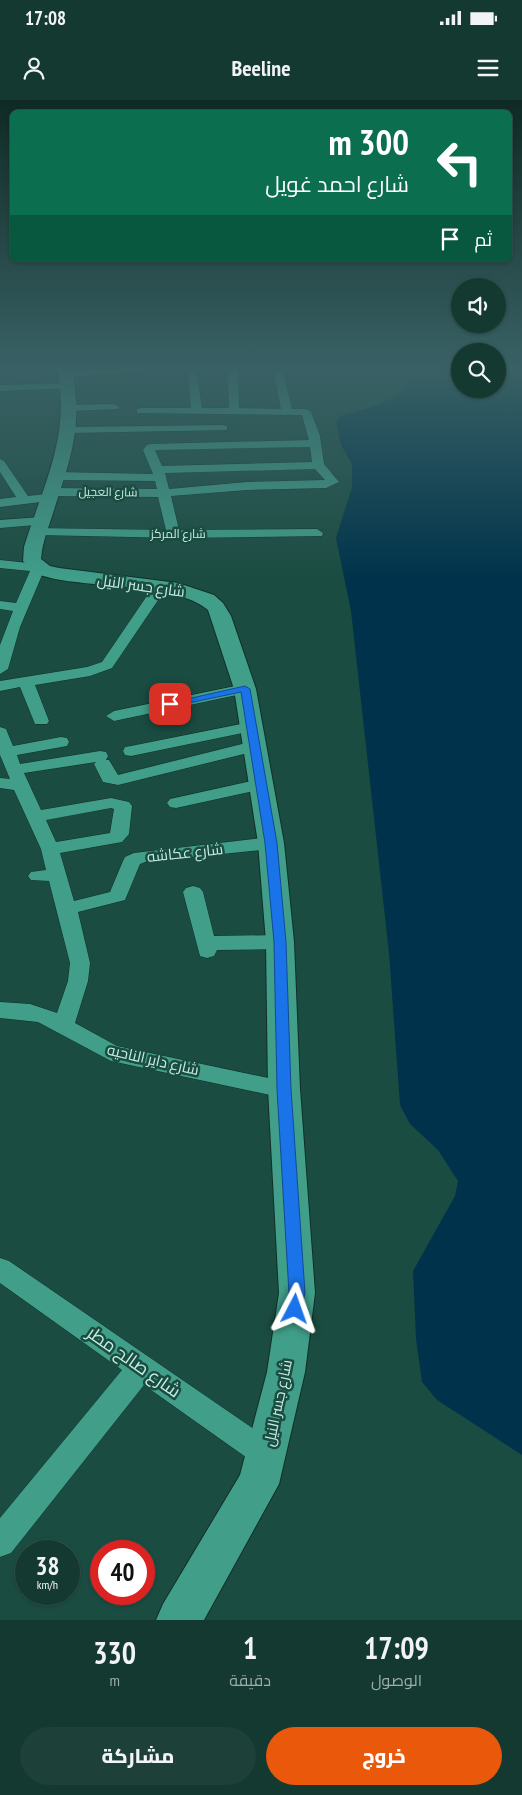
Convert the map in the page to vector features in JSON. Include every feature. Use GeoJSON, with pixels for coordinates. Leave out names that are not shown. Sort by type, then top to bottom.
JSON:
{"type":"FeatureCollection","features":[{"type":"Feature","properties":{"kind":"street"},"geometry":{"type":"LineString","coordinates":[[38,568],[32,558],[43,503],[66,453],[67,437]]}},
{"type":"Feature","properties":{"kind":"street"},"geometry":{"type":"LineString","coordinates":[[222,437],[222,444]]}},
{"type":"Feature","properties":{"kind":"street"},"geometry":{"type":"LineString","coordinates":[[0,524],[43,503],[159,474],[318,465],[313,437]]}},
{"type":"Feature","properties":{"kind":"street"},"geometry":{"type":"LineString","coordinates":[[173,531],[165,493],[149,450],[156,446],[315,443]]}},
{"type":"Feature","properties":{"kind":"street"},"geometry":{"type":"LineString","coordinates":[[0,463],[43,503]]}},
{"type":"Feature","properties":{"kind":"street","name":"شارع العجيل"},"geometry":{"type":"LineString","coordinates":[[43,503],[247,486],[326,484],[334,482],[318,465]]}},
{"type":"Feature","properties":{"kind":"street"},"geometry":{"type":"LineString","coordinates":[[0,504],[43,503]]}},
{"type":"Feature","properties":{"kind":"street","name":"شارع المركز"},"geometry":{"type":"LineString","coordinates":[[43,503],[178,534],[317,533]]}},
{"type":"Feature","properties":{"kind":"street"},"geometry":{"type":"LineString","coordinates":[[0,564],[38,568]]}},
{"type":"Feature","properties":{"kind":"street"},"geometry":{"type":"LineString","coordinates":[[0,668],[6,626],[20,608],[38,568]]}},
{"type":"Feature","properties":{"kind":"street","name":"شارع جسر النيل"},"geometry":{"type":"LineString","coordinates":[[38,568],[74,576],[160,587],[194,594],[216,607],[221,616],[245,689],[271,843],[280,942],[284,1089],[297,1293],[286,1372],[267,1455],[258,1484],[180,1620]]}},
{"type":"Feature","properties":{"kind":"street"},"geometry":{"type":"LineString","coordinates":[[0,686],[90,671],[106,665],[160,587]]}},
{"type":"Feature","properties":{"kind":"street"},"geometry":{"type":"LineString","coordinates":[[0,605],[20,608]]}},
{"type":"Feature","properties":{"kind":"street"},"geometry":{"type":"LineString","coordinates":[[26,682],[41,721]]}},
{"type":"Feature","properties":{"kind":"street"},"geometry":{"type":"LineString","coordinates":[[114,716],[245,689]]}},
{"type":"Feature","properties":{"kind":"street"},"geometry":{"type":"LineString","coordinates":[[0,732],[18,778],[50,849],[47,875],[66,909],[81,966],[80,977],[63,1026]]}},
{"type":"Feature","properties":{"kind":"street"},"geometry":{"type":"LineString","coordinates":[[131,751],[253,737]]}},
{"type":"Feature","properties":{"kind":"street"},"geometry":{"type":"LineString","coordinates":[[0,783],[102,760],[109,778],[118,780],[253,737]]}},
{"type":"Feature","properties":{"kind":"street"},"geometry":{"type":"LineString","coordinates":[[7,752],[61,742]]}},
{"type":"Feature","properties":{"kind":"street"},"geometry":{"type":"LineString","coordinates":[[176,803],[261,784]]}},
{"type":"Feature","properties":{"kind":"street"},"geometry":{"type":"LineString","coordinates":[[36,816],[112,803],[123,806],[120,834],[116,838],[50,849]]}},
{"type":"Feature","properties":{"kind":"street","name":"شارع عكاشه"},"geometry":{"type":"LineString","coordinates":[[66,909],[118,896],[132,861],[141,857],[271,843]]}},
{"type":"Feature","properties":{"kind":"street"},"geometry":{"type":"LineString","coordinates":[[193,892],[206,947],[280,942]]}},
{"type":"Feature","properties":{"kind":"street","name":"شارع داير الناحيه"},"geometry":{"type":"LineString","coordinates":[[0,1010],[30,1012],[46,1017],[111,1053],[284,1089]]}},
{"type":"Feature","properties":{"kind":"street","name":"شارع صالح مطر"},"geometry":{"type":"LineString","coordinates":[[0,1270],[267,1455]]}},
{"type":"Feature","properties":{"kind":"street"},"geometry":{"type":"LineString","coordinates":[[0,1542],[142,1367]]}},
{"type":"Feature","properties":{"kind":"water"},"geometry":{"type":"Polygon","coordinates":[[[339,437],[522,437],[522,1455],[437,1400],[422,1382],[416,1339],[413,1271],[455,1196],[458,1181],[438,1150],[410,1124],[400,1105],[389,953],[351,611],[336,538],[352,487],[352,464],[341,445],[339,437]]]}},
{"type":"Feature","properties":{"kind":"route"},"geometry":{"type":"LineString","coordinates":[[170,704],[245,689],[271,843],[280,942],[284,1089],[297,1293],[295,1309]]}}]}
